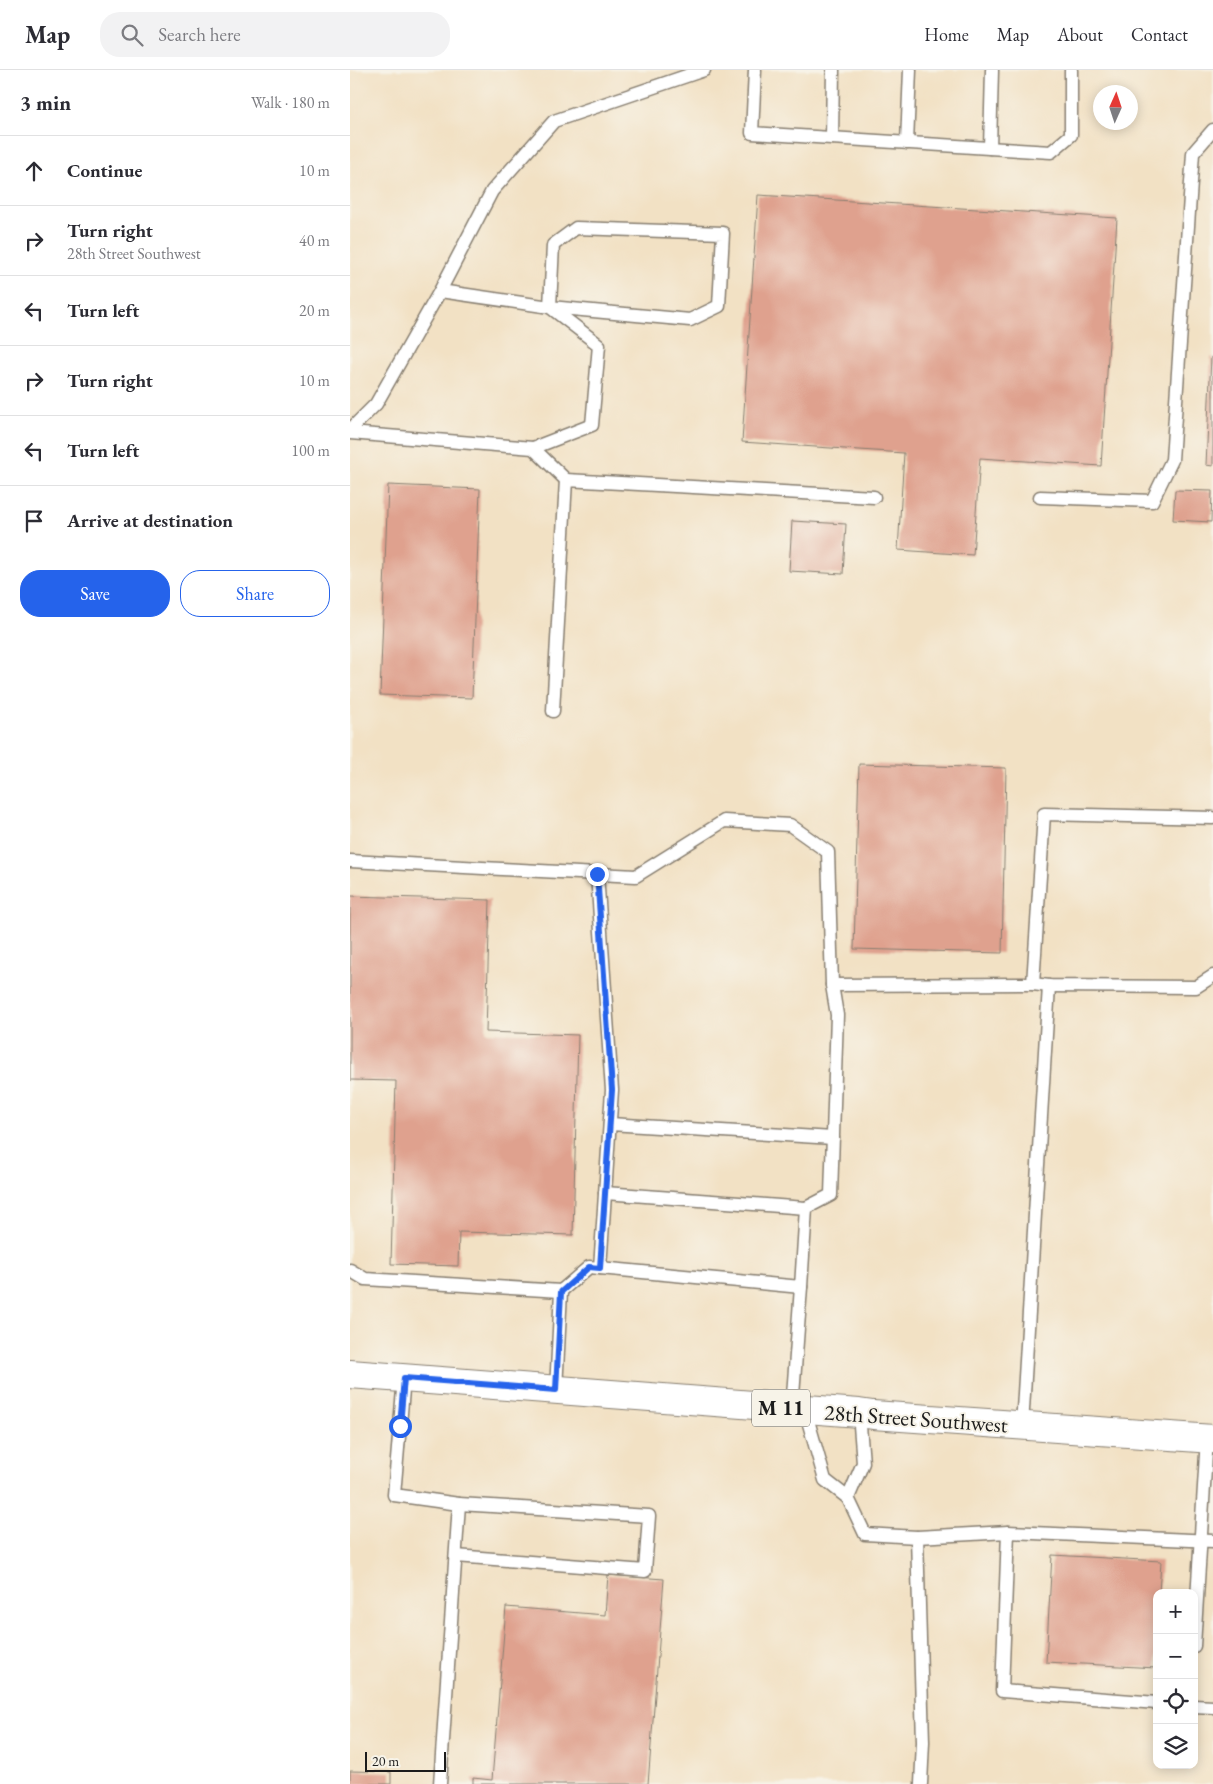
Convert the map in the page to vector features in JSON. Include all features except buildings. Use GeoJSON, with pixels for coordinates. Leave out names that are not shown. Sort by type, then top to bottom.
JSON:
{"type":"FeatureCollection","features":[{"type":"Feature","properties":{"kind":"main road","name":"28th Street Southwest"},"geometry":{"type":"LineString","coordinates":[[350,1374],[858,1413],[873,1416],[1210,1439]]}},
{"type":"Feature","properties":{"kind":"lane"},"geometry":{"type":"LineString","coordinates":[[350,431],[376,404],[440,291],[492,191],[554,121],[704,70]]}},
{"type":"Feature","properties":{"kind":"lane"},"geometry":{"type":"LineString","coordinates":[[755,70],[752,133],[1051,152],[1071,135],[1071,70]]}},
{"type":"Feature","properties":{"kind":"lane"},"geometry":{"type":"LineString","coordinates":[[832,138],[833,70]]}},
{"type":"Feature","properties":{"kind":"lane"},"geometry":{"type":"LineString","coordinates":[[907,143],[910,70]]}},
{"type":"Feature","properties":{"kind":"lane"},"geometry":{"type":"LineString","coordinates":[[990,148],[992,70]]}},
{"type":"Feature","properties":{"kind":"lane"},"geometry":{"type":"LineString","coordinates":[[1040,497],[1152,501],[1172,460],[1193,153],[1213,130]]}},
{"type":"Feature","properties":{"kind":"lane"},"geometry":{"type":"LineString","coordinates":[[440,291],[550,307],[690,320],[719,306],[723,233],[576,228],[554,245],[550,307]]}},
{"type":"Feature","properties":{"kind":"lane"},"geometry":{"type":"LineString","coordinates":[[350,431],[533,448],[592,425],[599,345],[550,307]]}},
{"type":"Feature","properties":{"kind":"lane"},"geometry":{"type":"LineString","coordinates":[[533,448],[566,480],[874,497]]}},
{"type":"Feature","properties":{"kind":"lane"},"geometry":{"type":"LineString","coordinates":[[553,711],[566,480]]}},
{"type":"Feature","properties":{"kind":"lane"},"geometry":{"type":"LineString","coordinates":[[1033,984],[1044,814],[1213,818]]}},
{"type":"Feature","properties":{"kind":"lane"},"geometry":{"type":"LineString","coordinates":[[350,862],[636,876],[724,821],[790,825],[828,852],[832,985],[837,1015],[831,1195],[806,1208],[605,1193]]}},
{"type":"Feature","properties":{"kind":"lane"},"geometry":{"type":"LineString","coordinates":[[597,874],[612,1090],[600,1268]]}},
{"type":"Feature","properties":{"kind":"lane"},"geometry":{"type":"LineString","coordinates":[[832,985],[1033,984],[1049,986],[1196,987],[1213,976]]}},
{"type":"Feature","properties":{"kind":"lane"},"geometry":{"type":"LineString","coordinates":[[1022,1426],[1049,986]]}},
{"type":"Feature","properties":{"kind":"lane"},"geometry":{"type":"LineString","coordinates":[[610,1124],[833,1138]]}},
{"type":"Feature","properties":{"kind":"lane"},"geometry":{"type":"LineString","coordinates":[[806,1208],[801,1286],[798,1409],[825,1480],[848,1498],[865,1534],[917,1537],[1008,1532],[1207,1541]]}},
{"type":"Feature","properties":{"kind":"lane"},"geometry":{"type":"LineString","coordinates":[[556,1390],[561,1292],[589,1267],[801,1286]]}},
{"type":"Feature","properties":{"kind":"lane"},"geometry":{"type":"LineString","coordinates":[[350,1270],[365,1279],[561,1292]]}},
{"type":"Feature","properties":{"kind":"lane"},"geometry":{"type":"LineString","coordinates":[[404,1378],[394,1495],[459,1504],[649,1516],[645,1571],[456,1556]]}},
{"type":"Feature","properties":{"kind":"lane"},"geometry":{"type":"LineString","coordinates":[[848,1498],[862,1463],[858,1413]]}},
{"type":"Feature","properties":{"kind":"lane"},"geometry":{"type":"LineString","coordinates":[[1195,1634],[1207,1541],[1210,1439]]}},
{"type":"Feature","properties":{"kind":"lane"},"geometry":{"type":"LineString","coordinates":[[440,1784],[459,1504]]}},
{"type":"Feature","properties":{"kind":"lane"},"geometry":{"type":"LineString","coordinates":[[1008,1532],[1002,1691],[1153,1703]]}},
{"type":"Feature","properties":{"kind":"lane"},"geometry":{"type":"LineString","coordinates":[[917,1537],[923,1742],[921,1784]]}},
{"type":"Feature","properties":{"kind":"lane"},"geometry":{"type":"LineString","coordinates":[[1198,1706],[1213,1707]]}},
{"type":"Feature","properties":{"kind":"route"},"geometry":{"type":"LineString","coordinates":[[400,1426],[404,1378],[556,1390],[561,1292],[589,1267],[600,1268],[612,1090],[597,874]]}}]}
